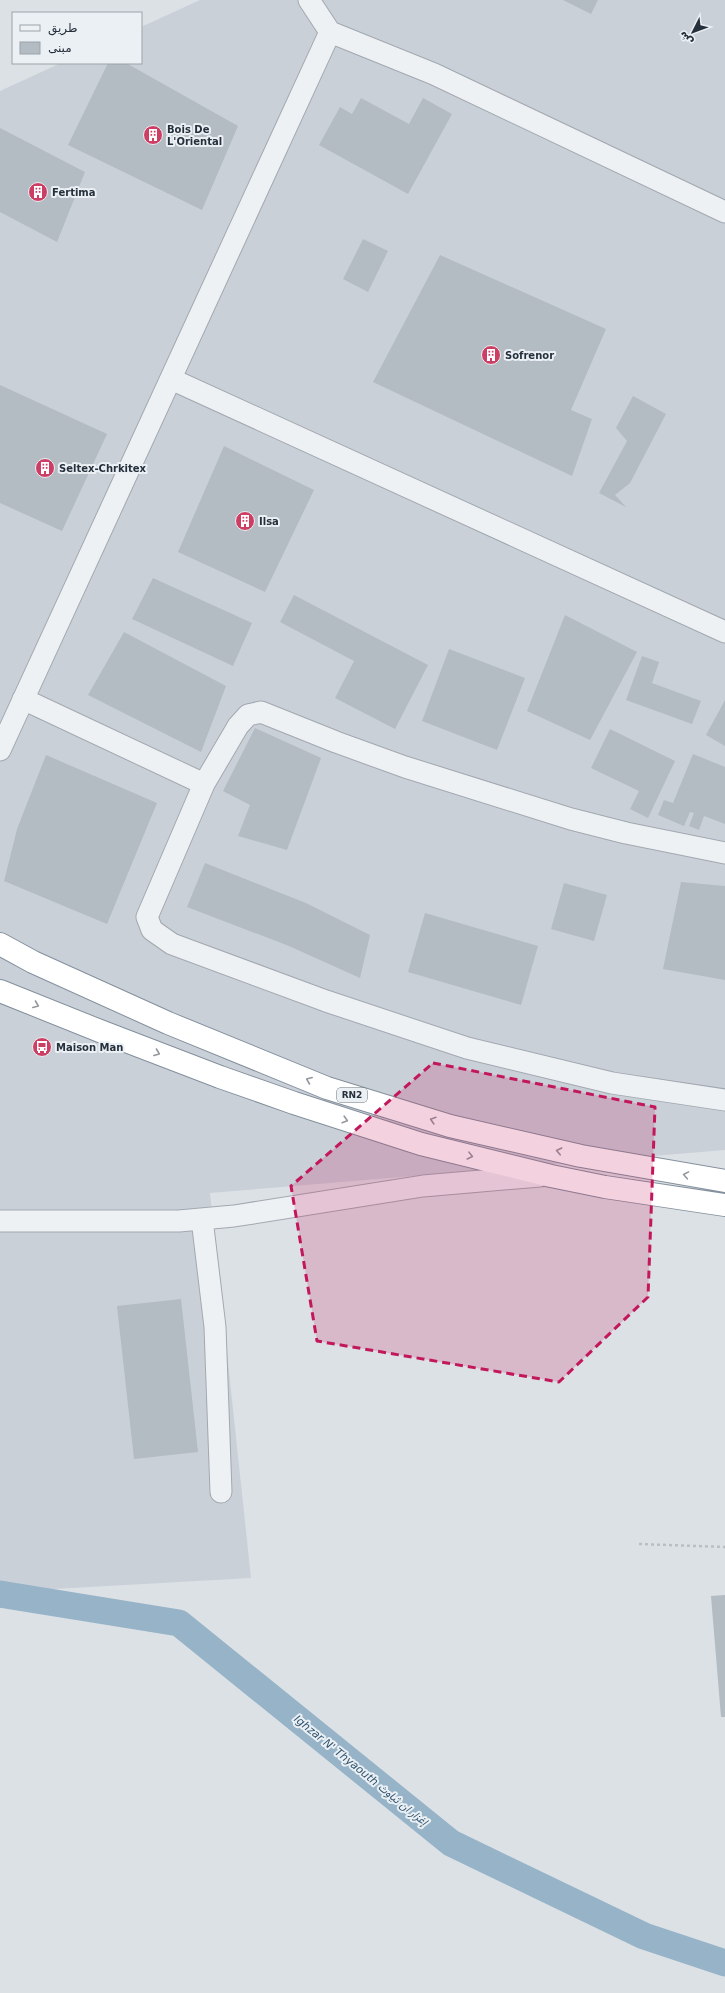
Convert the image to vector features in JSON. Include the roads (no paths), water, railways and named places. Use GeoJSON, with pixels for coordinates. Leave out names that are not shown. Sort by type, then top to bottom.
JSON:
{"type":"FeatureCollection","features":[{"type":"Feature","properties":{"kind":"highway","name":"RN2"},"geometry":{"type":"LineString","coordinates":[[0,944],[34,962],[168,1023],[327,1088],[458,1127],[581,1156],[725,1181]]}},
{"type":"Feature","properties":{"kind":"highway","name":"RN2"},"geometry":{"type":"LineString","coordinates":[[0,991],[100,1031],[294,1103],[421,1144],[551,1176],[605,1187],[725,1205]]}},
{"type":"Feature","properties":{"kind":"street"},"geometry":{"type":"LineString","coordinates":[[309,0],[330,32],[434,74],[725,212]]}},
{"type":"Feature","properties":{"kind":"street"},"geometry":{"type":"LineString","coordinates":[[0,750],[330,32]]}},
{"type":"Feature","properties":{"kind":"street"},"geometry":{"type":"LineString","coordinates":[[171,379],[725,632]]}},
{"type":"Feature","properties":{"kind":"street"},"geometry":{"type":"LineString","coordinates":[[23,699],[204,784]]}},
{"type":"Feature","properties":{"kind":"street"},"geometry":{"type":"LineString","coordinates":[[725,853],[626,833],[571,819],[405,767],[336,742],[261,712],[248,715],[238,726],[204,784],[147,917],[152,930],[172,944],[326,1001],[467,1048],[612,1083],[725,1100]]}},
{"type":"Feature","properties":{"kind":"street"},"geometry":{"type":"LineString","coordinates":[[0,1221],[179,1221],[234,1216],[423,1186],[497,1178],[551,1176]]}},
{"type":"Feature","properties":{"kind":"street"},"geometry":{"type":"LineString","coordinates":[[202,1219],[215,1327],[221,1492]]}},
{"type":"Feature","properties":{"kind":"waterway","name":"Ighzar N' Thyaouth إغزار ان ثياوث"},"geometry":{"type":"LineString","coordinates":[[0,1594],[179,1623],[451,1843],[644,1936],[725,1963]]}},
{"type":"Feature","properties":{"kind":"place","name":"Bois De L'Oriental"},"geometry":{"type":"Point","coordinates":[153,135]}},
{"type":"Feature","properties":{"kind":"place","name":"Fertima"},"geometry":{"type":"Point","coordinates":[38,192]}},
{"type":"Feature","properties":{"kind":"place","name":"Sofrenor"},"geometry":{"type":"Point","coordinates":[491,355]}},
{"type":"Feature","properties":{"kind":"place","name":"Seltex-Chrkitex"},"geometry":{"type":"Point","coordinates":[45,468]}},
{"type":"Feature","properties":{"kind":"place","name":"Ilsa"},"geometry":{"type":"Point","coordinates":[245,521]}},
{"type":"Feature","properties":{"kind":"place","name":"Maison Man"},"geometry":{"type":"Point","coordinates":[42,1047]}}]}
